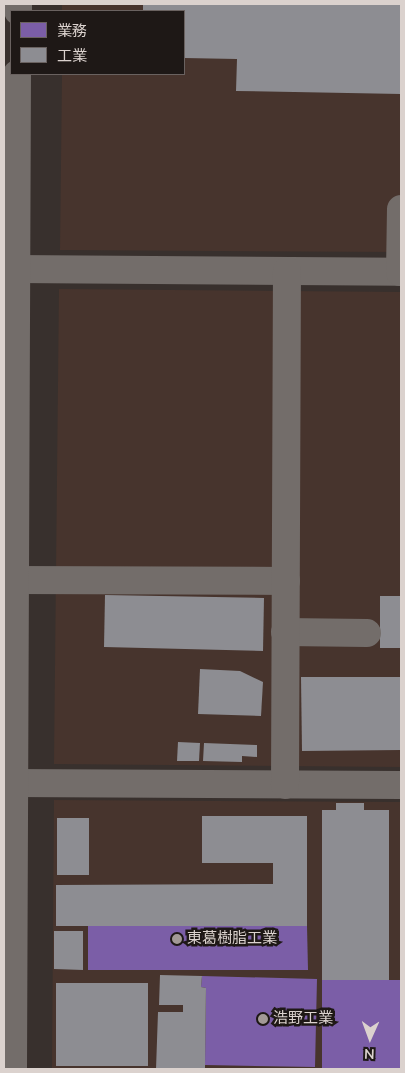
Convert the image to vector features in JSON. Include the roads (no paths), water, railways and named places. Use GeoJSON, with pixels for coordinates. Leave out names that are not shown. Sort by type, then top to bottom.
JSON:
{"type":"FeatureCollection","features":[{"type":"Feature","properties":{"kind":"street"},"geometry":{"type":"LineString","coordinates":[[13,1069],[8,970],[12,580],[9,394],[15,269],[17,75]]}},
{"type":"Feature","properties":{"kind":"street"},"geometry":{"type":"LineString","coordinates":[[15,269],[401,272],[401,210]]}},
{"type":"Feature","properties":{"kind":"street"},"geometry":{"type":"LineString","coordinates":[[285,785],[287,272]]}},
{"type":"Feature","properties":{"kind":"street"},"geometry":{"type":"LineString","coordinates":[[12,580],[286,581]]}},
{"type":"Feature","properties":{"kind":"street"},"geometry":{"type":"LineString","coordinates":[[285,632],[367,633]]}},
{"type":"Feature","properties":{"kind":"street"},"geometry":{"type":"LineString","coordinates":[[11,783],[401,785]]}},
{"type":"Feature","properties":{"kind":"place","name":"東葛樹脂工業"},"geometry":{"type":"Point","coordinates":[177,939]}},
{"type":"Feature","properties":{"kind":"place","name":"浩野工業"},"geometry":{"type":"Point","coordinates":[263,1019]}}]}
